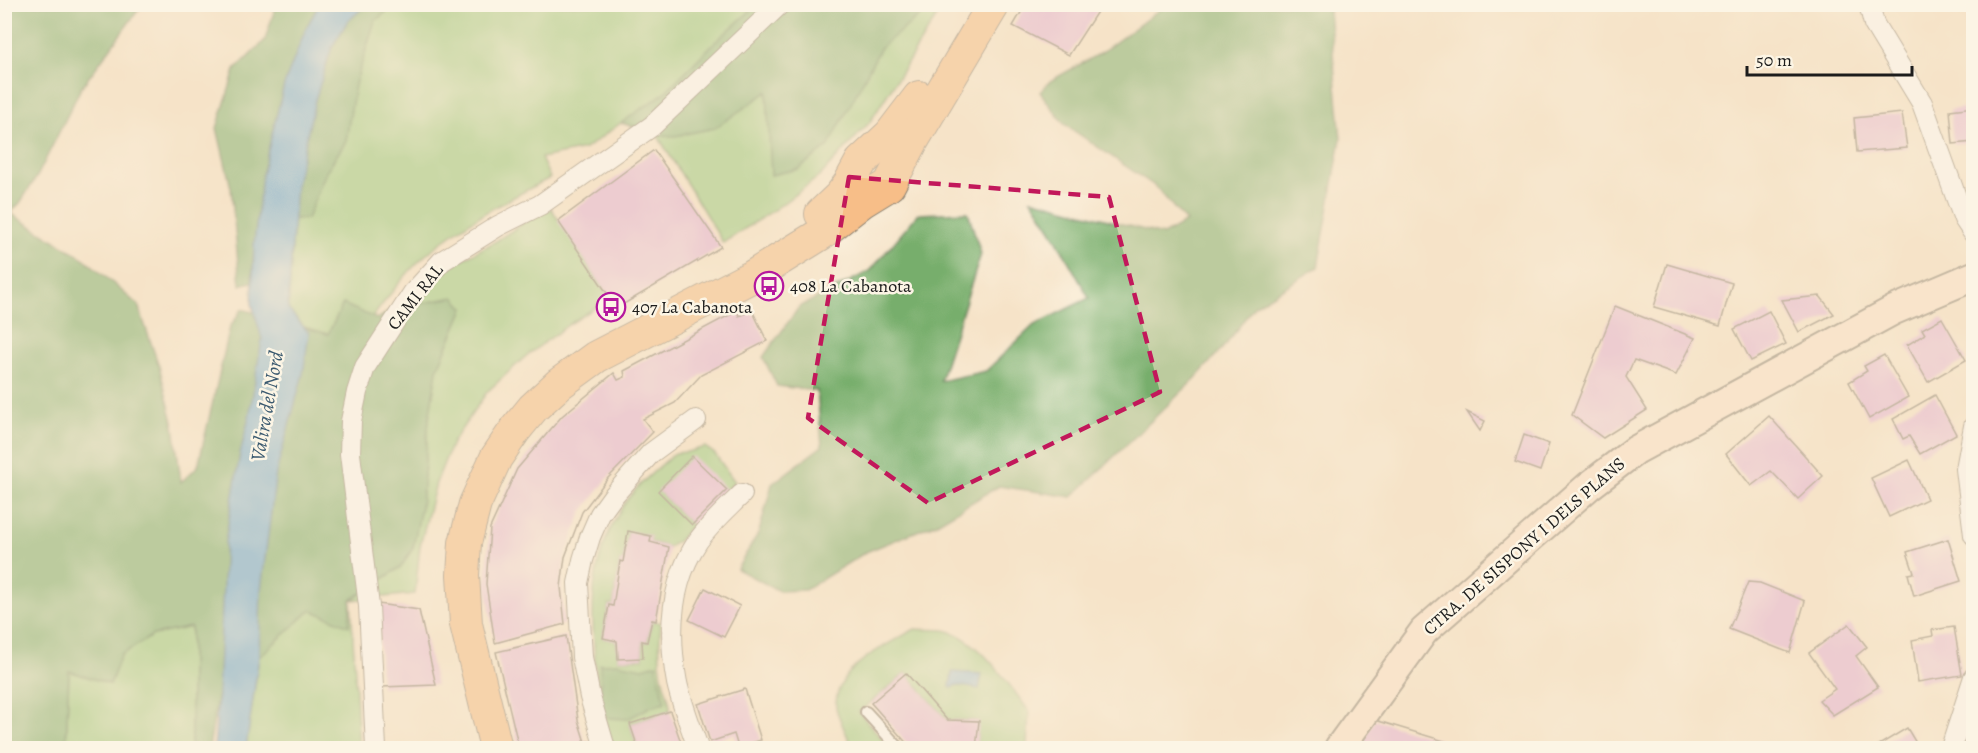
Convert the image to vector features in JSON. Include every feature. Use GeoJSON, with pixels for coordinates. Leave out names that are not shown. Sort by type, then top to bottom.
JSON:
{"type":"FeatureCollection","features":[{"type":"Feature","properties":{"kind":"main road"},"geometry":{"type":"LineString","coordinates":[[478,748],[453,649],[446,579],[447,559],[454,519],[467,480],[495,429],[514,405],[539,381],[574,354],[637,318],[756,260],[797,233],[840,196],[864,162],[909,112],[941,64],[976,4]]}},
{"type":"Feature","properties":{"kind":"main road"},"geometry":{"type":"LineString","coordinates":[[496,748],[466,624],[463,575],[465,543],[475,504],[496,458],[533,408],[559,384],[596,357],[753,276],[821,234],[889,183],[994,4]]}},
{"type":"Feature","properties":{"kind":"main road"},"geometry":{"type":"LineString","coordinates":[[864,162],[880,154],[890,160],[893,165],[889,183]]}},
{"type":"Feature","properties":{"kind":"main road","name":"CTRA. DE SISPONY I DELS PLANS"},"geometry":{"type":"LineString","coordinates":[[1339,748],[1424,630],[1589,486],[1636,450],[1883,316],[1974,276]]}},
{"type":"Feature","properties":{"kind":"street","name":"CAMI RAL"},"geometry":{"type":"LineString","coordinates":[[376,748],[369,606],[350,454],[351,421],[365,367],[413,293],[442,261],[498,226],[540,205],[652,126],[780,4]]}},
{"type":"Feature","properties":{"kind":"street"},"geometry":{"type":"LineString","coordinates":[[1869,4],[1874,24],[1922,103],[1964,219],[1974,234]]}},
{"type":"Feature","properties":{"kind":"street"},"geometry":{"type":"LineString","coordinates":[[605,748],[590,697],[582,657],[578,583],[583,560],[600,514],[613,496],[651,453],[696,420]]}},
{"type":"Feature","properties":{"kind":"street"},"geometry":{"type":"LineString","coordinates":[[1974,426],[1966,469],[1974,535]]}},
{"type":"Feature","properties":{"kind":"street"},"geometry":{"type":"LineString","coordinates":[[698,748],[678,685],[672,649],[672,617],[681,576],[698,542],[717,518],[742,494]]}},
{"type":"Feature","properties":{"kind":"street"},"geometry":{"type":"LineString","coordinates":[[1951,748],[1974,677]]}},
{"type":"Feature","properties":{"kind":"lane"},"geometry":{"type":"LineString","coordinates":[[866,712],[898,748]]}},
{"type":"Feature","properties":{"kind":"highlighted area"},"geometry":{"type":"Polygon","coordinates":[[[849,177],[1109,197],[1160,392],[928,503],[808,418],[849,177]]]}},
{"type":"Feature","properties":{"kind":"green space"},"geometry":{"type":"Polygon","coordinates":[[[1167,4],[1334,5],[1329,11],[1341,139],[1318,267],[1254,306],[1227,343],[1196,378],[1072,497],[999,486],[937,523],[866,552],[805,590],[779,591],[737,569],[759,532],[772,484],[822,446],[817,391],[777,386],[763,357],[799,307],[870,271],[918,214],[968,212],[981,254],[940,381],[986,371],[1034,325],[1089,298],[1031,199],[1163,235],[1186,222],[1156,187],[1064,124],[1040,92],[1050,81],[1102,52],[1167,4]]]}},
{"type":"Feature","properties":{"kind":"green space"},"geometry":{"type":"Polygon","coordinates":[[[4,5],[142,5],[81,88],[38,175],[20,203],[10,213],[85,259],[138,305],[159,366],[174,426],[181,482],[198,466],[230,327],[242,309],[328,334],[343,304],[377,319],[395,308],[454,297],[464,308],[437,370],[429,419],[421,507],[413,548],[401,567],[351,600],[349,626],[311,610],[218,694],[209,748],[191,748],[191,627],[153,635],[121,655],[110,684],[69,671],[66,748],[5,748],[4,5]]]}},
{"type":"Feature","properties":{"kind":"green space"},"geometry":{"type":"Polygon","coordinates":[[[276,5],[319,5],[306,28],[254,247],[252,282],[240,285],[231,188],[217,128],[235,70],[265,40],[276,5]]]}},
{"type":"Feature","properties":{"kind":"green space"},"geometry":{"type":"Polygon","coordinates":[[[366,5],[944,5],[870,122],[820,176],[774,210],[723,243],[656,133],[621,123],[585,149],[541,158],[550,178],[476,219],[425,255],[372,318],[343,304],[328,334],[305,328],[288,309],[296,184],[366,5]]]}},
{"type":"Feature","properties":{"kind":"green space"},"geometry":{"type":"Polygon","coordinates":[[[366,5],[395,5],[375,21],[355,85],[346,141],[326,172],[307,219],[293,219],[296,184],[315,100],[332,47],[347,22],[366,5]]]}},
{"type":"Feature","properties":{"kind":"green space"},"geometry":{"type":"Polygon","coordinates":[[[757,5],[929,5],[927,10],[881,47],[828,147],[798,169],[771,175],[767,92],[715,128],[670,137],[621,123],[664,93],[713,44],[757,5]]]}},
{"type":"Feature","properties":{"kind":"green space"},"geometry":{"type":"Polygon","coordinates":[[[551,208],[610,298],[525,357],[487,392],[452,443],[436,483],[420,546],[415,594],[351,600],[401,567],[421,507],[429,419],[437,370],[464,308],[415,304],[448,267],[551,208]]]}},
{"type":"Feature","properties":{"kind":"green space"},"geometry":{"type":"Polygon","coordinates":[[[705,447],[715,454],[735,482],[727,490],[659,491],[692,525],[679,540],[669,547],[650,542],[650,536],[628,532],[623,562],[620,562],[613,606],[609,605],[603,638],[617,641],[618,659],[643,658],[642,641],[647,642],[652,620],[661,623],[660,661],[670,711],[630,724],[638,748],[613,748],[601,706],[595,666],[593,608],[599,558],[621,509],[639,486],[675,453],[705,447]]]}},
{"type":"Feature","properties":{"kind":"green space"},"geometry":{"type":"Polygon","coordinates":[[[351,600],[359,748],[246,748],[259,657],[311,610],[351,600]]]}},
{"type":"Feature","properties":{"kind":"green space"},"geometry":{"type":"Polygon","coordinates":[[[191,627],[191,748],[66,748],[69,671],[110,684],[121,655],[153,635],[191,627]]]}},
{"type":"Feature","properties":{"kind":"green space"},"geometry":{"type":"Polygon","coordinates":[[[915,629],[944,630],[957,634],[992,663],[1029,711],[1027,747],[976,748],[978,721],[947,720],[906,673],[859,712],[890,748],[853,748],[836,706],[838,692],[844,680],[853,669],[877,650],[915,629]]]}},
{"type":"Feature","properties":{"kind":"green space"},"geometry":{"type":"Polygon","coordinates":[[[616,663],[643,668],[656,664],[665,702],[628,719],[609,718],[602,710],[600,664],[616,663]]]}},
{"type":"Feature","properties":{"kind":"water","name":"Valira del Nord"},"geometry":{"type":"Polygon","coordinates":[[[319,5],[366,5],[347,22],[332,47],[315,100],[296,184],[288,309],[309,333],[303,374],[276,473],[261,590],[259,657],[246,748],[214,748],[225,542],[262,339],[252,304],[254,244],[262,175],[284,85],[306,28],[319,5]]]}},
{"type":"Feature","properties":{"kind":"water"},"geometry":{"type":"Polygon","coordinates":[[[952,672],[982,674],[979,689],[956,685],[953,688],[950,687],[952,672]]]}},
{"type":"Feature","properties":{"kind":"building"},"geometry":{"type":"Polygon","coordinates":[[[1026,4],[1102,4],[1069,55],[1013,26],[1026,4]]]}},
{"type":"Feature","properties":{"kind":"building"},"geometry":{"type":"Polygon","coordinates":[[[1974,107],[1974,142],[1953,144],[1950,110],[1974,107]]]}},
{"type":"Feature","properties":{"kind":"building"},"geometry":{"type":"Polygon","coordinates":[[[1902,113],[1907,148],[1857,152],[1854,118],[1902,113]]]}},
{"type":"Feature","properties":{"kind":"building"},"geometry":{"type":"Polygon","coordinates":[[[654,150],[721,247],[617,308],[558,221],[654,150]]]}},
{"type":"Feature","properties":{"kind":"building"},"geometry":{"type":"Polygon","coordinates":[[[1667,264],[1732,283],[1720,326],[1654,307],[1667,264]]]}},
{"type":"Feature","properties":{"kind":"building"},"geometry":{"type":"Polygon","coordinates":[[[1820,296],[1834,314],[1799,332],[1782,300],[1820,296]]]}},
{"type":"Feature","properties":{"kind":"building"},"geometry":{"type":"Polygon","coordinates":[[[1615,306],[1695,338],[1676,375],[1634,360],[1626,377],[1647,410],[1603,438],[1572,415],[1615,306]]]}},
{"type":"Feature","properties":{"kind":"building"},"geometry":{"type":"Polygon","coordinates":[[[752,310],[767,341],[701,375],[675,403],[643,419],[653,432],[608,478],[582,512],[565,557],[561,587],[565,624],[495,643],[486,584],[490,528],[517,469],[562,416],[614,373],[618,380],[625,377],[624,371],[737,311],[739,316],[752,310]]]}},
{"type":"Feature","properties":{"kind":"building"},"geometry":{"type":"Polygon","coordinates":[[[1769,311],[1786,344],[1751,361],[1734,329],[1769,311]]]}},
{"type":"Feature","properties":{"kind":"building"},"geometry":{"type":"Polygon","coordinates":[[[1942,318],[1966,360],[1928,382],[1907,345],[1925,334],[1922,329],[1942,318]]]}},
{"type":"Feature","properties":{"kind":"building"},"geometry":{"type":"Polygon","coordinates":[[[1884,355],[1908,397],[1869,419],[1849,382],[1867,371],[1864,366],[1884,355]]]}},
{"type":"Feature","properties":{"kind":"building"},"geometry":{"type":"Polygon","coordinates":[[[1935,395],[1956,434],[1920,454],[1909,436],[1903,439],[1893,419],[1935,395]]]}},
{"type":"Feature","properties":{"kind":"building"},"geometry":{"type":"Polygon","coordinates":[[[1467,412],[1485,421],[1480,431],[1467,412]]]}},
{"type":"Feature","properties":{"kind":"building"},"geometry":{"type":"Polygon","coordinates":[[[1769,416],[1823,476],[1798,499],[1771,471],[1751,486],[1726,454],[1769,416]]]}},
{"type":"Feature","properties":{"kind":"building"},"geometry":{"type":"Polygon","coordinates":[[[1524,435],[1549,444],[1540,471],[1515,462],[1524,435]]]}},
{"type":"Feature","properties":{"kind":"building"},"geometry":{"type":"Polygon","coordinates":[[[692,456],[727,490],[692,525],[658,491],[692,456]]]}},
{"type":"Feature","properties":{"kind":"building"},"geometry":{"type":"Polygon","coordinates":[[[1909,460],[1927,499],[1889,517],[1871,478],[1909,460]]]}},
{"type":"Feature","properties":{"kind":"building"},"geometry":{"type":"Polygon","coordinates":[[[628,531],[651,536],[650,542],[669,547],[656,621],[652,620],[647,642],[642,641],[643,658],[618,659],[617,641],[603,638],[609,605],[613,606],[620,561],[623,562],[628,531]]]}},
{"type":"Feature","properties":{"kind":"building"},"geometry":{"type":"Polygon","coordinates":[[[1948,539],[1961,581],[1914,596],[1908,574],[1914,573],[1907,552],[1948,539]]]}},
{"type":"Feature","properties":{"kind":"building"},"geometry":{"type":"Polygon","coordinates":[[[1748,582],[1760,583],[1805,601],[1790,653],[1729,629],[1748,582]]]}},
{"type":"Feature","properties":{"kind":"building"},"geometry":{"type":"Polygon","coordinates":[[[705,588],[740,606],[724,637],[689,620],[705,588]]]}},
{"type":"Feature","properties":{"kind":"building"},"geometry":{"type":"Polygon","coordinates":[[[378,604],[419,610],[436,685],[381,687],[378,604]]]}},
{"type":"Feature","properties":{"kind":"building"},"geometry":{"type":"Polygon","coordinates":[[[1849,624],[1867,647],[1856,656],[1878,687],[1833,715],[1819,700],[1835,689],[1809,653],[1849,624]]]}},
{"type":"Feature","properties":{"kind":"building"},"geometry":{"type":"Polygon","coordinates":[[[1954,627],[1962,675],[1918,682],[1912,640],[1933,636],[1932,630],[1954,627]]]}},
{"type":"Feature","properties":{"kind":"building"},"geometry":{"type":"Polygon","coordinates":[[[566,636],[578,720],[585,742],[589,741],[592,748],[519,748],[496,652],[566,636]]]}},
{"type":"Feature","properties":{"kind":"building"},"geometry":{"type":"Polygon","coordinates":[[[906,673],[947,720],[979,721],[976,748],[911,748],[871,703],[906,673]]]}},
{"type":"Feature","properties":{"kind":"building"},"geometry":{"type":"Polygon","coordinates":[[[745,689],[761,740],[738,747],[734,734],[710,742],[698,704],[745,689]]]}},
{"type":"Feature","properties":{"kind":"building"},"geometry":{"type":"Polygon","coordinates":[[[670,711],[683,748],[638,748],[630,724],[670,711]]]}},
{"type":"Feature","properties":{"kind":"building"},"geometry":{"type":"Polygon","coordinates":[[[1375,720],[1454,744],[1453,748],[1359,748],[1375,720]]]}},
{"type":"Feature","properties":{"kind":"building"},"geometry":{"type":"Polygon","coordinates":[[[1907,728],[1919,748],[1874,748],[1907,728]]]}},
{"type":"Feature","properties":{"kind":"place","name":"408 La Cabanota"},"geometry":{"type":"Point","coordinates":[769,286]}},
{"type":"Feature","properties":{"kind":"place","name":"407 La Cabanota"},"geometry":{"type":"Point","coordinates":[611,307]}}]}
